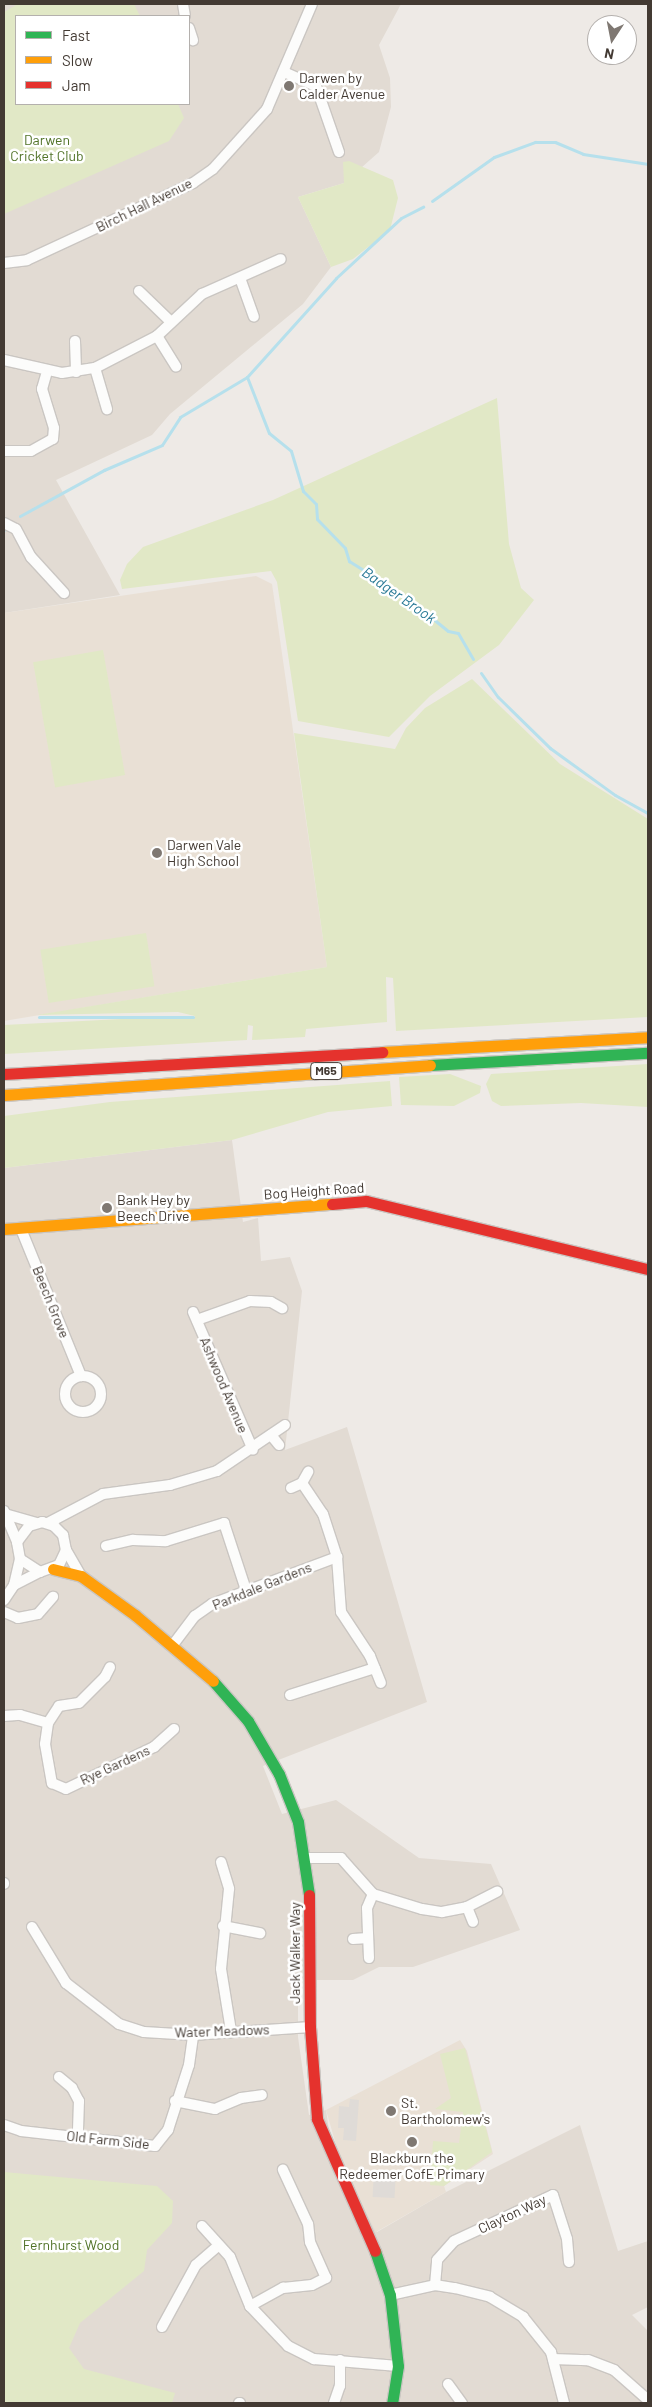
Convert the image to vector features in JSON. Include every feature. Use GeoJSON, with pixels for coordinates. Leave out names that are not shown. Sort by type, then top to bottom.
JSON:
{"type":"FeatureCollection","features":[{"type":"Feature","properties":{"kind":"main road","name":"M65"},"geometry":{"type":"LineString","coordinates":[[4,1074],[648,1037]]}},
{"type":"Feature","properties":{"kind":"main road","name":"M65"},"geometry":{"type":"LineString","coordinates":[[4,1095],[648,1053]]}},
{"type":"Feature","properties":{"kind":"main road","name":"M65"},"geometry":{"type":"LineString","coordinates":[[4,1064],[133,1066]]}},
{"type":"Feature","properties":{"kind":"main road"},"geometry":{"type":"LineString","coordinates":[[4,1101],[119,1086]]}},
{"type":"Feature","properties":{"kind":"main road","name":"Bog Height Road"},"geometry":{"type":"LineString","coordinates":[[4,1230],[366,1201],[648,1269]]}},
{"type":"Feature","properties":{"kind":"main road","name":"Jack Walker Way"},"geometry":{"type":"LineString","coordinates":[[53,1569],[81,1576],[172,1646],[210,1678],[264,1745],[298,1822],[307,1858],[312,1919],[310,2027],[316,2119],[351,2198],[364,2219],[390,2295],[398,2366],[392,2403]]}},
{"type":"Feature","properties":{"kind":"street","name":"Birch Hall Avenue"},"geometry":{"type":"LineString","coordinates":[[4,263],[27,260],[193,183],[249,133],[267,109],[312,4]]}},
{"type":"Feature","properties":{"kind":"street"},"geometry":{"type":"LineString","coordinates":[[190,31],[193,40]]}},
{"type":"Feature","properties":{"kind":"street"},"geometry":{"type":"LineString","coordinates":[[284,72],[316,86],[339,152]]}},
{"type":"Feature","properties":{"kind":"street"},"geometry":{"type":"LineString","coordinates":[[4,360],[47,371],[76,372],[95,368],[157,336],[170,321],[202,294],[282,259]]}},
{"type":"Feature","properties":{"kind":"street"},"geometry":{"type":"LineString","coordinates":[[240,278],[254,317]]}},
{"type":"Feature","properties":{"kind":"street"},"geometry":{"type":"LineString","coordinates":[[139,291],[170,321]]}},
{"type":"Feature","properties":{"kind":"street"},"geometry":{"type":"LineString","coordinates":[[157,336],[176,366]]}},
{"type":"Feature","properties":{"kind":"street"},"geometry":{"type":"LineString","coordinates":[[75,341],[76,372]]}},
{"type":"Feature","properties":{"kind":"street"},"geometry":{"type":"LineString","coordinates":[[95,368],[107,409]]}},
{"type":"Feature","properties":{"kind":"street"},"geometry":{"type":"LineString","coordinates":[[4,451],[31,450],[53,439],[54,428],[42,389],[47,371]]}},
{"type":"Feature","properties":{"kind":"street"},"geometry":{"type":"LineString","coordinates":[[4,523],[16,529],[31,557],[64,593]]}},
{"type":"Feature","properties":{"kind":"street","name":"Beech Grove"},"geometry":{"type":"LineString","coordinates":[[21,1229],[81,1376]]}},
{"type":"Feature","properties":{"kind":"street","name":"Ashwood Avenue"},"geometry":{"type":"LineString","coordinates":[[253,1450],[195,1316],[250,1301],[272,1302],[282,1308]]}},
{"type":"Feature","properties":{"kind":"street","name":"Ashwood Avenue"},"geometry":{"type":"LineString","coordinates":[[48,1523],[72,1513],[103,1494],[194,1479],[253,1450],[285,1425]]}},
{"type":"Feature","properties":{"kind":"street"},"geometry":{"type":"LineString","coordinates":[[271,1436],[279,1445]]}},
{"type":"Feature","properties":{"kind":"street"},"geometry":{"type":"LineString","coordinates":[[291,1488],[302,1483],[308,1472]]}},
{"type":"Feature","properties":{"kind":"street"},"geometry":{"type":"LineString","coordinates":[[302,1483],[323,1514],[337,1557],[341,1612],[375,1668],[381,1683]]}},
{"type":"Feature","properties":{"kind":"street"},"geometry":{"type":"LineString","coordinates":[[5,1512],[36,1523],[48,1523],[63,1535]]}},
{"type":"Feature","properties":{"kind":"street"},"geometry":{"type":"LineString","coordinates":[[4,1600],[14,1585],[20,1560],[17,1542],[5,1512]]}},
{"type":"Feature","properties":{"kind":"street"},"geometry":{"type":"LineString","coordinates":[[14,1585],[40,1572],[53,1569],[66,1550],[63,1535],[72,1513]]}},
{"type":"Feature","properties":{"kind":"street"},"geometry":{"type":"LineString","coordinates":[[17,1542],[24,1530],[36,1523]]}},
{"type":"Feature","properties":{"kind":"street"},"geometry":{"type":"LineString","coordinates":[[106,1546],[133,1540],[166,1542],[224,1523],[246,1590]]}},
{"type":"Feature","properties":{"kind":"street","name":"Jack Walker Way"},"geometry":{"type":"LineString","coordinates":[[66,1550],[81,1576]]}},
{"type":"Feature","properties":{"kind":"street","name":"Parkdale Gardens"},"geometry":{"type":"LineString","coordinates":[[172,1646],[195,1616],[246,1590],[337,1557]]}},
{"type":"Feature","properties":{"kind":"street"},"geometry":{"type":"LineString","coordinates":[[20,1560],[40,1572]]}},
{"type":"Feature","properties":{"kind":"street"},"geometry":{"type":"LineString","coordinates":[[4,1612],[18,1618],[38,1614],[53,1597]]}},
{"type":"Feature","properties":{"kind":"street"},"geometry":{"type":"LineString","coordinates":[[4,1716],[20,1715],[48,1723],[58,1706],[79,1703],[105,1677],[110,1667]]}},
{"type":"Feature","properties":{"kind":"street"},"geometry":{"type":"LineString","coordinates":[[290,1695],[375,1668]]}},
{"type":"Feature","properties":{"kind":"street","name":"Rye Gardens"},"geometry":{"type":"LineString","coordinates":[[48,1723],[45,1744],[52,1783],[66,1789],[154,1747],[174,1729]]}},
{"type":"Feature","properties":{"kind":"street"},"geometry":{"type":"LineString","coordinates":[[307,1858],[341,1858],[373,1894],[442,1912],[467,1907],[497,1892]]}},
{"type":"Feature","properties":{"kind":"street"},"geometry":{"type":"LineString","coordinates":[[222,1862],[229,1889],[223,1926],[221,1970],[231,2031]]}},
{"type":"Feature","properties":{"kind":"street"},"geometry":{"type":"LineString","coordinates":[[369,1958],[368,1908],[373,1894]]}},
{"type":"Feature","properties":{"kind":"street"},"geometry":{"type":"LineString","coordinates":[[467,1907],[473,1922]]}},
{"type":"Feature","properties":{"kind":"street"},"geometry":{"type":"LineString","coordinates":[[223,1926],[260,1933]]}},
{"type":"Feature","properties":{"kind":"street","name":"Water Meadows"},"geometry":{"type":"LineString","coordinates":[[32,1927],[66,1983],[97,2010],[120,2024],[144,2032],[193,2034],[310,2027]]}},
{"type":"Feature","properties":{"kind":"street"},"geometry":{"type":"LineString","coordinates":[[353,1939],[368,1938]]}},
{"type":"Feature","properties":{"kind":"street","name":"Old Farm Side"},"geometry":{"type":"LineString","coordinates":[[4,2125],[21,2131],[155,2146],[168,2130],[175,2100],[190,2065],[193,2034]]}},
{"type":"Feature","properties":{"kind":"street"},"geometry":{"type":"LineString","coordinates":[[59,2077],[72,2088],[79,2101],[78,2138]]}},
{"type":"Feature","properties":{"kind":"street"},"geometry":{"type":"LineString","coordinates":[[175,2100],[215,2109],[241,2098],[262,2095]]}},
{"type":"Feature","properties":{"kind":"street"},"geometry":{"type":"LineString","coordinates":[[250,2306],[283,2288],[312,2285],[326,2278],[310,2242],[308,2224],[283,2170]]}},
{"type":"Feature","properties":{"kind":"street","name":"Clayton Way"},"geometry":{"type":"LineString","coordinates":[[435,2285],[437,2260],[454,2242],[552,2195],[567,2239],[569,2262]]}},
{"type":"Feature","properties":{"kind":"street"},"geometry":{"type":"LineString","coordinates":[[202,2226],[218,2246],[230,2257],[250,2306],[288,2346],[314,2359],[398,2366]]}},
{"type":"Feature","properties":{"kind":"street"},"geometry":{"type":"LineString","coordinates":[[162,2327],[196,2266],[218,2246]]}},
{"type":"Feature","properties":{"kind":"street"},"geometry":{"type":"LineString","coordinates":[[390,2295],[435,2285],[490,2298],[523,2317],[553,2359],[564,2403]]}},
{"type":"Feature","properties":{"kind":"street"},"geometry":{"type":"LineString","coordinates":[[553,2359],[588,2360],[614,2370],[648,2400]]}},
{"type":"Feature","properties":{"kind":"street"},"geometry":{"type":"LineString","coordinates":[[334,2403],[340,2386],[340,2360]]}},
{"type":"Feature","properties":{"kind":"street"},"geometry":{"type":"LineString","coordinates":[[448,2384],[462,2403]]}},
{"type":"Feature","properties":{"kind":"shaded area"},"geometry":{"type":"Polygon","coordinates":[[[4,4],[401,4],[379,45],[390,78],[391,107],[379,152],[344,183],[298,197],[331,267],[303,304],[170,414],[152,435],[56,480],[120,595],[4,613],[4,4]]]}},
{"type":"Feature","properties":{"kind":"shaded area","name":"Darwen Vale High School"},"geometry":{"type":"Polygon","coordinates":[[[256,576],[272,584],[327,967],[4,1021],[4,613],[256,576]]]}},
{"type":"Feature","properties":{"kind":"shaded area"},"geometry":{"type":"Polygon","coordinates":[[[232,1140],[243,1222],[258,1218],[261,1261],[290,1257],[302,1291],[285,1450],[347,1427],[427,1702],[263,1766],[282,1814],[336,1800],[419,1858],[491,1864],[520,1930],[413,1967],[379,1967],[353,1980],[298,1980],[298,2037],[309,2115],[326,2110],[329,2130],[377,2232],[446,2192],[580,2125],[618,2251],[648,2241],[648,2307],[632,2315],[648,2331],[648,2403],[4,2403],[4,1168],[232,1140]]]}},
{"type":"Feature","properties":{"kind":"shaded area","name":"Blackburn the Redeemer CofE Primary"},"geometry":{"type":"Polygon","coordinates":[[[460,2040],[467,2051],[493,2154],[444,2186],[446,2192],[376,2232],[341,2162],[326,2110],[460,2040]]]}},
{"type":"Feature","properties":{"kind":"shaded area"},"geometry":{"type":"Polygon","coordinates":[[[350,2099],[359,2100],[356,2141],[343,2140],[344,2128],[338,2128],[339,2106],[349,2107],[350,2099]]]}},
{"type":"Feature","properties":{"kind":"shaded area"},"geometry":{"type":"Polygon","coordinates":[[[374,2170],[396,2171],[395,2198],[373,2197],[374,2170]]]}},
{"type":"Feature","properties":{"kind":"green space","name":"Darwen Cricket Club"},"geometry":{"type":"Polygon","coordinates":[[[18,4],[134,4],[140,15],[15,15],[15,105],[178,105],[184,118],[169,141],[4,214],[4,12],[18,4]]]}},
{"type":"Feature","properties":{"kind":"green space"},"geometry":{"type":"Polygon","coordinates":[[[349,161],[393,180],[398,198],[390,230],[353,259],[331,267],[298,197],[344,183],[343,162],[349,161]]]}},
{"type":"Feature","properties":{"kind":"green space"},"geometry":{"type":"Polygon","coordinates":[[[497,398],[509,544],[521,588],[534,600],[499,645],[430,696],[389,737],[298,721],[277,582],[271,571],[122,589],[120,580],[127,564],[143,547],[273,500],[497,398]]]}},
{"type":"Feature","properties":{"kind":"green space"},"geometry":{"type":"Polygon","coordinates":[[[103,650],[125,775],[55,787],[33,662],[103,650]]]}},
{"type":"Feature","properties":{"kind":"green space"},"geometry":{"type":"Polygon","coordinates":[[[472,679],[560,764],[648,819],[648,1017],[396,1031],[393,978],[386,977],[387,1022],[306,1029],[305,1037],[252,1040],[253,1026],[248,1025],[247,1040],[4,1054],[4,1025],[180,1016],[193,1019],[195,1016],[178,1012],[37,1015],[327,967],[294,733],[395,749],[406,728],[425,708],[472,679]]]}},
{"type":"Feature","properties":{"kind":"green space"},"geometry":{"type":"Polygon","coordinates":[[[146,933],[154,986],[49,1003],[40,950],[146,933]]]}},
{"type":"Feature","properties":{"kind":"green space"},"geometry":{"type":"Polygon","coordinates":[[[648,1064],[648,1107],[581,1103],[501,1106],[492,1101],[486,1084],[491,1074],[648,1064]]]}},
{"type":"Feature","properties":{"kind":"green space"},"geometry":{"type":"Polygon","coordinates":[[[450,1074],[481,1086],[480,1093],[454,1106],[401,1105],[399,1077],[450,1074]]]}},
{"type":"Feature","properties":{"kind":"green space"},"geometry":{"type":"Polygon","coordinates":[[[390,1081],[392,1106],[328,1112],[232,1140],[4,1168],[4,1116],[110,1102],[390,1081]]]}},
{"type":"Feature","properties":{"kind":"green space"},"geometry":{"type":"Polygon","coordinates":[[[465,2048],[492,2152],[444,2186],[430,2185],[433,2141],[459,2143],[463,2112],[435,2109],[451,2098],[440,2054],[465,2048]]]}},
{"type":"Feature","properties":{"kind":"green space","name":"Fernhurst Wood"},"geometry":{"type":"Polygon","coordinates":[[[4,2172],[157,2186],[173,2201],[172,2223],[147,2250],[144,2271],[80,2323],[69,2348],[84,2369],[175,2393],[172,2403],[4,2403],[4,2172]]]}},
{"type":"Feature","properties":{"kind":"waterway"},"geometry":{"type":"LineString","coordinates":[[432,201],[494,157],[535,142],[555,142],[583,154],[648,164]]}},
{"type":"Feature","properties":{"kind":"waterway"},"geometry":{"type":"LineString","coordinates":[[20,516],[104,470],[162,445],[180,417],[247,377],[336,278],[401,218],[423,207]]}},
{"type":"Feature","properties":{"kind":"waterway","name":"Badger Brook"},"geometry":{"type":"LineString","coordinates":[[247,377],[269,433],[291,451],[303,491],[316,504],[317,519],[345,548],[349,561],[383,582],[388,590],[410,600],[448,631],[458,633],[473,659]]}},
{"type":"Feature","properties":{"kind":"waterway","name":"Badger Brook"},"geometry":{"type":"LineString","coordinates":[[481,673],[498,697],[550,748],[615,795],[648,813]]}},
{"type":"Feature","properties":{"kind":"waterway"},"geometry":{"type":"LineString","coordinates":[[39,1017],[193,1017]]}},
{"type":"Feature","properties":{"kind":"traffic: fast"},"geometry":{"type":"LineString","coordinates":[[430,1065],[648,1053]]}},
{"type":"Feature","properties":{"kind":"traffic: fast"},"geometry":{"type":"LineString","coordinates":[[213,1681],[248,1721],[279,1774],[298,1822],[309,1895]]}},
{"type":"Feature","properties":{"kind":"traffic: fast"},"geometry":{"type":"LineString","coordinates":[[375,2251],[390,2295],[398,2366],[392,2403]]}},
{"type":"Feature","properties":{"kind":"traffic: slow"},"geometry":{"type":"LineString","coordinates":[[382,1052],[648,1037]]}},
{"type":"Feature","properties":{"kind":"traffic: slow"},"geometry":{"type":"LineString","coordinates":[[4,1095],[430,1065]]}},
{"type":"Feature","properties":{"kind":"traffic: slow"},"geometry":{"type":"LineString","coordinates":[[4,1229],[332,1204]]}},
{"type":"Feature","properties":{"kind":"traffic: slow"},"geometry":{"type":"LineString","coordinates":[[53,1569],[81,1576],[135,1615],[213,1681]]}},
{"type":"Feature","properties":{"kind":"traffic: jam"},"geometry":{"type":"LineString","coordinates":[[4,1074],[382,1052]]}},
{"type":"Feature","properties":{"kind":"traffic: jam"},"geometry":{"type":"LineString","coordinates":[[332,1204],[366,1201],[648,1269]]}},
{"type":"Feature","properties":{"kind":"traffic: jam"},"geometry":{"type":"LineString","coordinates":[[309,1895],[310,2027],[317,2119],[375,2251]]}},
{"type":"Feature","properties":{"kind":"place","name":"Darwen by Calder Avenue"},"geometry":{"type":"Point","coordinates":[289,86]}},
{"type":"Feature","properties":{"kind":"place","name":"Darwen Vale High School"},"geometry":{"type":"Point","coordinates":[157,853]}},
{"type":"Feature","properties":{"kind":"place","name":"Bank Hey by Beech Drive"},"geometry":{"type":"Point","coordinates":[107,1208]}},
{"type":"Feature","properties":{"kind":"place","name":"St. Bartholomew's"},"geometry":{"type":"Point","coordinates":[391,2111]}},
{"type":"Feature","properties":{"kind":"place","name":"Blackburn the Redeemer CofE Primary"},"geometry":{"type":"Point","coordinates":[412,2142]}}]}
